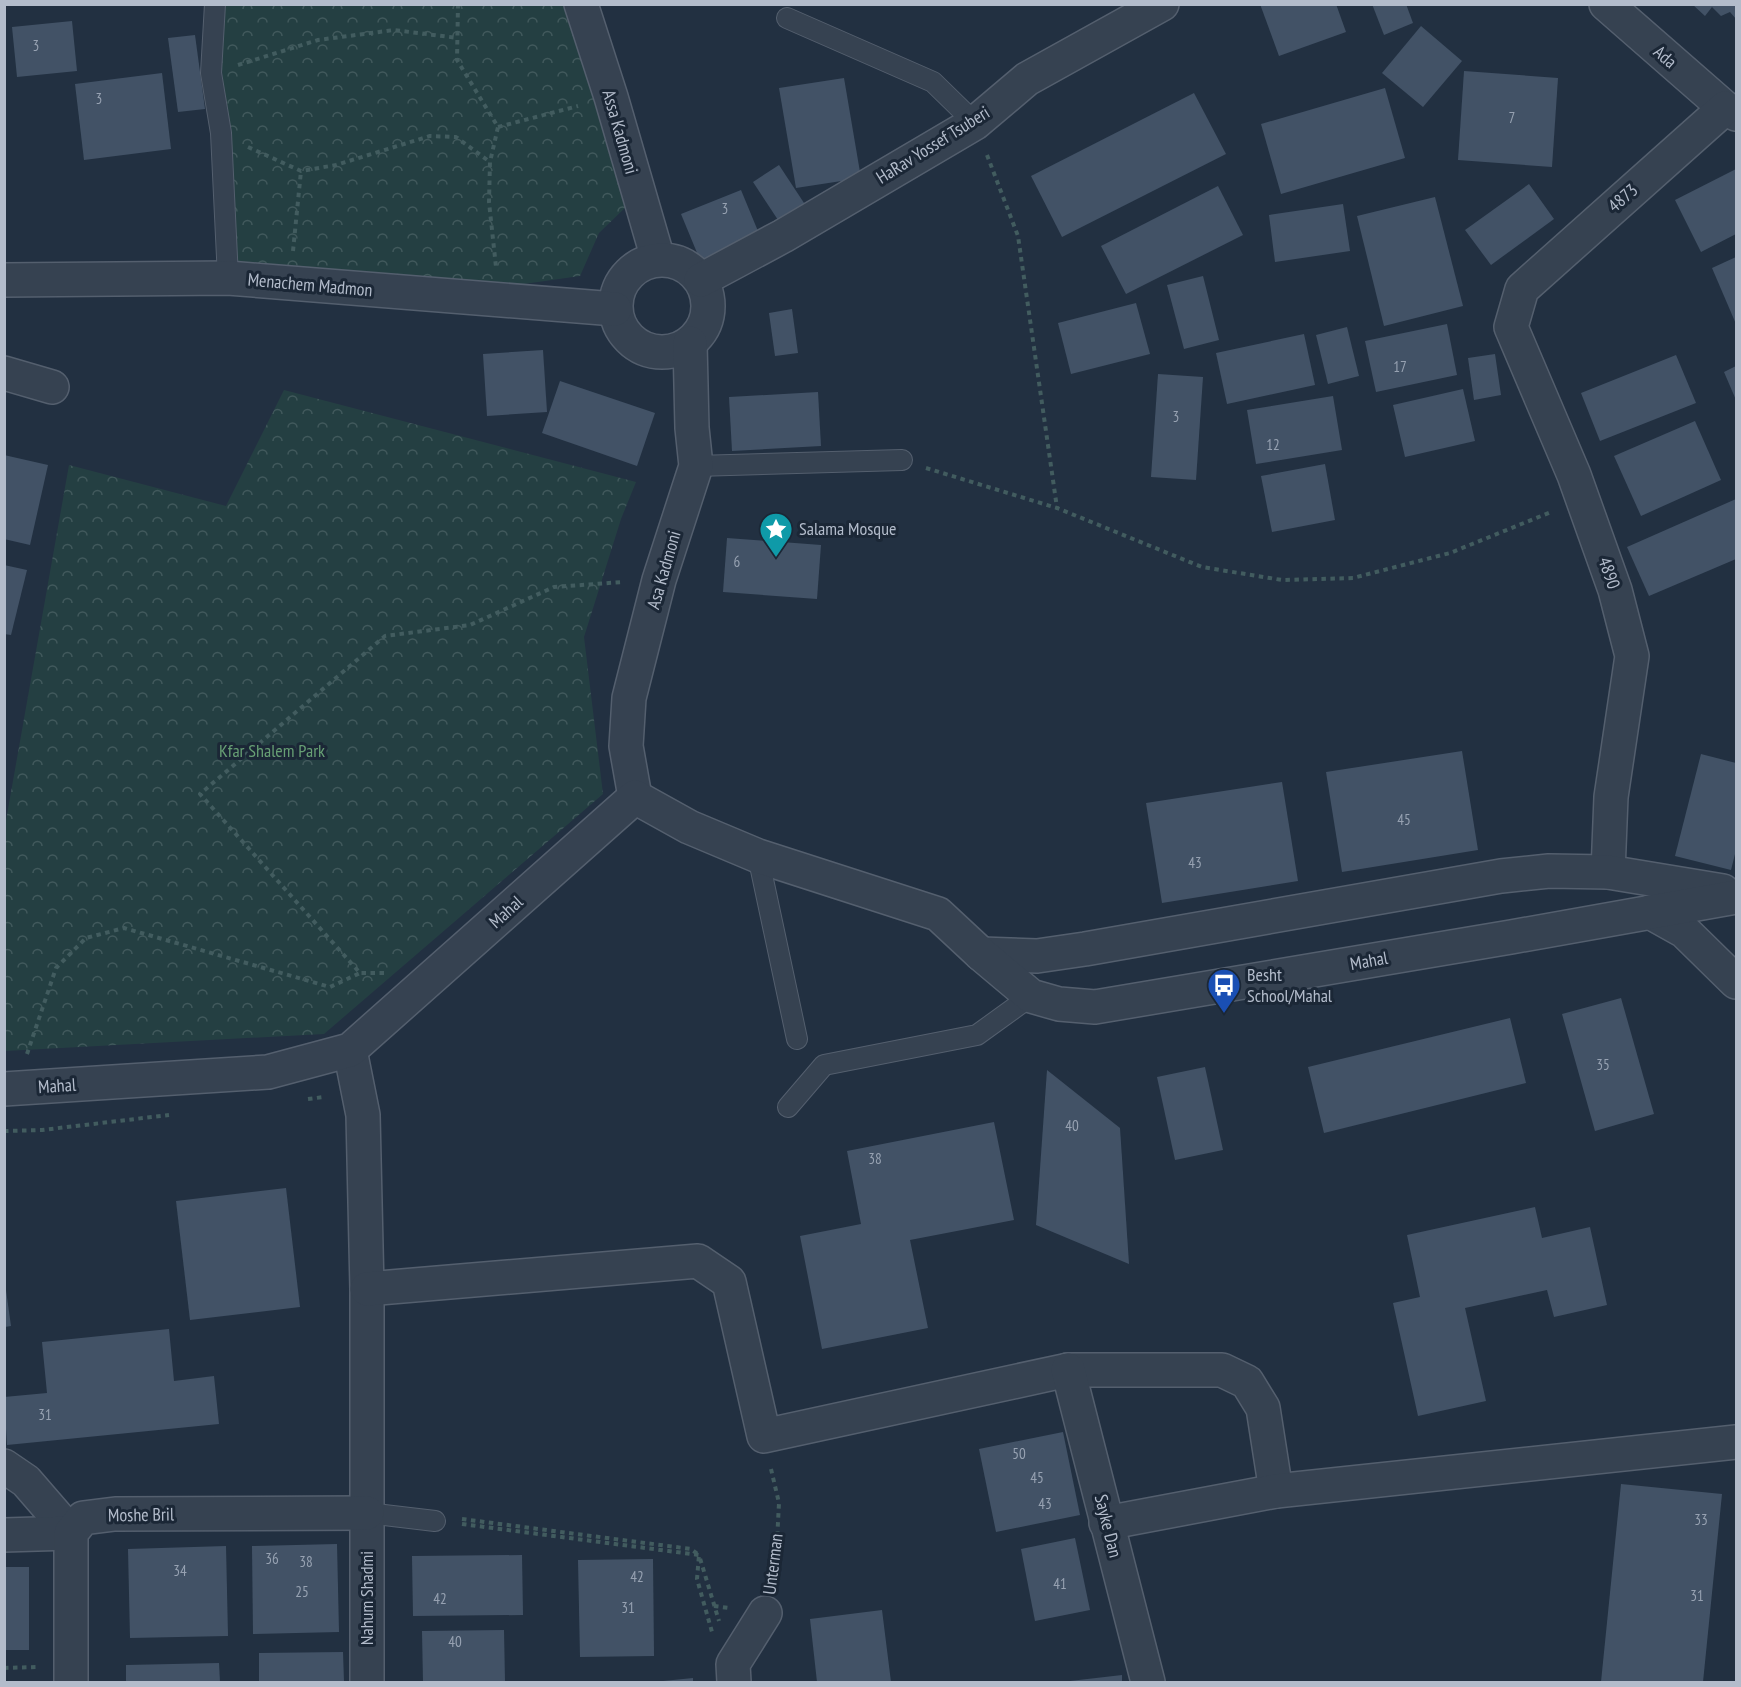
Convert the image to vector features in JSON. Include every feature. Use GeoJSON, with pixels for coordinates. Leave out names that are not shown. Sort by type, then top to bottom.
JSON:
{"type":"FeatureCollection","features":[{"type":"Feature","properties":{"kind":"street","name":"Assa Kadmoni"},"geometry":{"type":"LineString","coordinates":[[581,4],[658,259]]}},
{"type":"Feature","properties":{"kind":"street","name":"HaRav Yossef Tsuberi"},"geometry":{"type":"LineString","coordinates":[[701,280],[783,236],[975,123],[1027,79],[1162,4]]}},
{"type":"Feature","properties":{"kind":"street","name":"Ada"},"geometry":{"type":"LineString","coordinates":[[1606,4],[1731,111]]}},
{"type":"Feature","properties":{"kind":"street","name":"4873"},"geometry":{"type":"LineString","coordinates":[[1522,288],[1731,111]]}},
{"type":"Feature","properties":{"kind":"street"},"geometry":{"type":"LineString","coordinates":[[658,259],[670,260],[693,270],[701,280],[707,292],[709,306],[700,333],[690,343],[678,350],[649,351],[636,345],[626,335],[615,309],[616,295],[631,270],[658,259]]}},
{"type":"Feature","properties":{"kind":"street","name":"Menachem Madmon"},"geometry":{"type":"LineString","coordinates":[[4,280],[228,278],[615,309]]}},
{"type":"Feature","properties":{"kind":"street","name":"4890"},"geometry":{"type":"LineString","coordinates":[[1522,288],[1511,327],[1582,499],[1615,590],[1632,656],[1611,797],[1608,872]]}},
{"type":"Feature","properties":{"kind":"street","name":"Asa Kadmoni"},"geometry":{"type":"LineString","coordinates":[[635,797],[626,746],[629,698],[660,580],[696,466],[692,428],[690,343]]}},
{"type":"Feature","properties":{"kind":"street"},"geometry":{"type":"LineString","coordinates":[[4,373],[52,387]]}},
{"type":"Feature","properties":{"kind":"street","name":"Mahal"},"geometry":{"type":"LineString","coordinates":[[10,1089],[268,1072],[350,1050],[635,797],[689,827],[758,856],[939,914],[1030,996],[1059,1004],[1095,1007],[1737,895]]}},
{"type":"Feature","properties":{"kind":"street","name":"Mahal"},"geometry":{"type":"LineString","coordinates":[[981,954],[1037,956],[1501,876],[1549,871],[1608,872],[1737,895]]}},
{"type":"Feature","properties":{"kind":"street"},"geometry":{"type":"LineString","coordinates":[[1650,912],[1684,931],[1737,982]]}},
{"type":"Feature","properties":{"kind":"street","name":"Nahum Shadmi"},"geometry":{"type":"LineString","coordinates":[[350,1050],[363,1115],[367,1289],[367,1683]]}},
{"type":"Feature","properties":{"kind":"street"},"geometry":{"type":"LineString","coordinates":[[367,1289],[698,1261],[729,1282],[764,1436],[1068,1370],[1222,1370],[1247,1382],[1263,1408],[1276,1491]]}},
{"type":"Feature","properties":{"kind":"street","name":"Sayke Dan"},"geometry":{"type":"LineString","coordinates":[[1068,1370],[1148,1683]]}},
{"type":"Feature","properties":{"kind":"street"},"geometry":{"type":"LineString","coordinates":[[1106,1523],[1276,1491],[1737,1442]]}},
{"type":"Feature","properties":{"kind":"street"},"geometry":{"type":"LineString","coordinates":[[4,1466],[26,1481],[71,1533],[71,1683]]}},
{"type":"Feature","properties":{"kind":"street","name":"Moshe Bril"},"geometry":{"type":"LineString","coordinates":[[71,1533],[83,1518],[115,1514],[367,1513]]}},
{"type":"Feature","properties":{"kind":"street"},"geometry":{"type":"LineString","coordinates":[[4,1535],[71,1533]]}},
{"type":"Feature","properties":{"kind":"street","name":"Unterman"},"geometry":{"type":"LineString","coordinates":[[727,1663],[765,1613]]}},
{"type":"Feature","properties":{"kind":"lane"},"geometry":{"type":"LineString","coordinates":[[215,4],[211,73],[220,133],[228,278]]}},
{"type":"Feature","properties":{"kind":"lane"},"geometry":{"type":"LineString","coordinates":[[787,18],[933,82],[975,123]]}},
{"type":"Feature","properties":{"kind":"lane"},"geometry":{"type":"LineString","coordinates":[[696,466],[902,460]]}},
{"type":"Feature","properties":{"kind":"lane"},"geometry":{"type":"LineString","coordinates":[[758,856],[797,1039]]}},
{"type":"Feature","properties":{"kind":"lane"},"geometry":{"type":"LineString","coordinates":[[788,1107],[824,1065],[978,1035],[1030,996]]}},
{"type":"Feature","properties":{"kind":"lane"},"geometry":{"type":"LineString","coordinates":[[367,1513],[443,1519]]}},
{"type":"Feature","properties":{"kind":"path"},"geometry":{"type":"LineString","coordinates":[[458,4],[457,60],[498,126],[490,162],[489,202],[500,301]]}},
{"type":"Feature","properties":{"kind":"path"},"geometry":{"type":"LineString","coordinates":[[211,73],[318,40],[394,30],[458,38]]}},
{"type":"Feature","properties":{"kind":"path"},"geometry":{"type":"LineString","coordinates":[[498,126],[571,108]]}},
{"type":"Feature","properties":{"kind":"path"},"geometry":{"type":"LineString","coordinates":[[975,123],[1018,236],[1057,508]]}},
{"type":"Feature","properties":{"kind":"path"},"geometry":{"type":"LineString","coordinates":[[220,133],[302,171],[336,165],[430,136],[456,137],[490,162]]}},
{"type":"Feature","properties":{"kind":"path"},"geometry":{"type":"LineString","coordinates":[[290,284],[302,171]]}},
{"type":"Feature","properties":{"kind":"path"},"geometry":{"type":"LineString","coordinates":[[902,460],[1057,508],[1202,567],[1282,580],[1353,578],[1450,553],[1582,499]]}},
{"type":"Feature","properties":{"kind":"path"},"geometry":{"type":"LineString","coordinates":[[360,973],[200,794],[385,636],[470,625],[554,587],[660,580]]}},
{"type":"Feature","properties":{"kind":"path"},"geometry":{"type":"LineString","coordinates":[[10,1089],[56,968],[86,938],[124,928],[330,987],[360,973],[437,973]]}},
{"type":"Feature","properties":{"kind":"path","name":"Unterman"},"geometry":{"type":"LineString","coordinates":[[764,1436],[779,1503],[776,1560],[765,1613]]}},
{"type":"Feature","properties":{"kind":"path"},"geometry":{"type":"LineString","coordinates":[[443,1519],[699,1555]]}},
{"type":"Feature","properties":{"kind":"path"},"geometry":{"type":"LineString","coordinates":[[443,1519],[691,1550],[699,1555],[727,1663]]}},
{"type":"Feature","properties":{"kind":"path"},"geometry":{"type":"LineString","coordinates":[[699,1555],[697,1579],[727,1663]]}},
{"type":"Feature","properties":{"kind":"green space"},"geometry":{"type":"Polygon","coordinates":[[[224,5],[564,5],[629,204],[599,233],[580,276],[489,289],[236,268],[220,41],[224,5]]]}},
{"type":"Feature","properties":{"kind":"green space","name":"Kfar Shalem Park"},"geometry":{"type":"Polygon","coordinates":[[[284,390],[636,482],[621,519],[584,637],[603,794],[324,1034],[5,1051],[5,826],[69,465],[226,506],[284,390]]]}},
{"type":"Feature","properties":{"kind":"building"},"geometry":{"type":"Polygon","coordinates":[[[1260,4],[1336,4],[1346,32],[1279,56],[1260,4]]]}},
{"type":"Feature","properties":{"kind":"building"},"geometry":{"type":"Polygon","coordinates":[[[1372,4],[1406,4],[1413,23],[1384,35],[1372,4]]]}},
{"type":"Feature","properties":{"kind":"building"},"geometry":{"type":"Polygon","coordinates":[[[1692,4],[1736,4],[1736,19],[1730,12],[1721,16],[1712,7],[1705,16],[1692,4]]]}},
{"type":"Feature","properties":{"kind":"building"},"geometry":{"type":"Polygon","coordinates":[[[72,21],[77,71],[17,77],[12,27],[72,21]]]}},
{"type":"Feature","properties":{"kind":"building"},"geometry":{"type":"Polygon","coordinates":[[[1421,26],[1462,61],[1423,107],[1382,73],[1421,26]]]}},
{"type":"Feature","properties":{"kind":"building"},"geometry":{"type":"Polygon","coordinates":[[[195,35],[205,109],[178,112],[168,38],[195,35]]]}},
{"type":"Feature","properties":{"kind":"building"},"geometry":{"type":"Polygon","coordinates":[[[1464,71],[1558,78],[1552,167],[1458,160],[1464,71]]]}},
{"type":"Feature","properties":{"kind":"building"},"geometry":{"type":"Polygon","coordinates":[[[162,73],[171,149],[84,160],[75,84],[162,73]]]}},
{"type":"Feature","properties":{"kind":"building"},"geometry":{"type":"Polygon","coordinates":[[[844,78],[861,178],[796,188],[779,88],[844,78]]]}},
{"type":"Feature","properties":{"kind":"building"},"geometry":{"type":"Polygon","coordinates":[[[1385,88],[1405,158],[1281,194],[1261,124],[1385,88]]]}},
{"type":"Feature","properties":{"kind":"building"},"geometry":{"type":"Polygon","coordinates":[[[1194,93],[1226,154],[1062,237],[1031,176],[1194,93]]]}},
{"type":"Feature","properties":{"kind":"building"},"geometry":{"type":"Polygon","coordinates":[[[779,165],[806,206],[780,223],[753,182],[779,165]]]}},
{"type":"Feature","properties":{"kind":"building"},"geometry":{"type":"Polygon","coordinates":[[[1736,169],[1736,234],[1701,252],[1675,200],[1736,169]]]}},
{"type":"Feature","properties":{"kind":"building"},"geometry":{"type":"Polygon","coordinates":[[[1529,184],[1554,219],[1491,265],[1465,230],[1529,184]]]}},
{"type":"Feature","properties":{"kind":"building"},"geometry":{"type":"Polygon","coordinates":[[[1218,186],[1243,235],[1126,294],[1101,246],[1218,186]]]}},
{"type":"Feature","properties":{"kind":"building"},"geometry":{"type":"Polygon","coordinates":[[[741,190],[760,236],[700,260],[681,214],[741,190]]]}},
{"type":"Feature","properties":{"kind":"building"},"geometry":{"type":"Polygon","coordinates":[[[1435,197],[1463,306],[1384,326],[1357,216],[1435,197]]]}},
{"type":"Feature","properties":{"kind":"building"},"geometry":{"type":"Polygon","coordinates":[[[1343,204],[1350,251],[1275,262],[1269,215],[1343,204]]]}},
{"type":"Feature","properties":{"kind":"building"},"geometry":{"type":"Polygon","coordinates":[[[1736,257],[1736,324],[1712,268],[1736,257]]]}},
{"type":"Feature","properties":{"kind":"building"},"geometry":{"type":"Polygon","coordinates":[[[1203,276],[1219,340],[1184,349],[1167,285],[1203,276]]]}},
{"type":"Feature","properties":{"kind":"building"},"geometry":{"type":"Polygon","coordinates":[[[1136,303],[1150,354],[1071,374],[1058,323],[1136,303]]]}},
{"type":"Feature","properties":{"kind":"building"},"geometry":{"type":"Polygon","coordinates":[[[792,309],[798,353],[775,356],[769,313],[792,309]]]}},
{"type":"Feature","properties":{"kind":"building"},"geometry":{"type":"Polygon","coordinates":[[[1447,324],[1457,375],[1376,392],[1365,341],[1447,324]]]}},
{"type":"Feature","properties":{"kind":"building"},"geometry":{"type":"Polygon","coordinates":[[[1347,327],[1359,376],[1328,384],[1316,335],[1347,327]]]}},
{"type":"Feature","properties":{"kind":"building"},"geometry":{"type":"Polygon","coordinates":[[[1304,334],[1315,385],[1227,404],[1216,353],[1304,334]]]}},
{"type":"Feature","properties":{"kind":"building"},"geometry":{"type":"Polygon","coordinates":[[[543,350],[547,412],[487,416],[483,354],[543,350]]]}},
{"type":"Feature","properties":{"kind":"building"},"geometry":{"type":"Polygon","coordinates":[[[1495,354],[1501,395],[1474,400],[1468,358],[1495,354]]]}},
{"type":"Feature","properties":{"kind":"building"},"geometry":{"type":"Polygon","coordinates":[[[1676,355],[1696,403],[1600,441],[1581,393],[1676,355]]]}},
{"type":"Feature","properties":{"kind":"building"},"geometry":{"type":"Polygon","coordinates":[[[1736,366],[1736,400],[1724,372],[1736,366]]]}},
{"type":"Feature","properties":{"kind":"building"},"geometry":{"type":"Polygon","coordinates":[[[1158,374],[1203,377],[1196,480],[1151,477],[1158,374]]]}},
{"type":"Feature","properties":{"kind":"building"},"geometry":{"type":"Polygon","coordinates":[[[560,381],[655,413],[637,466],[542,433],[560,381]]]}},
{"type":"Feature","properties":{"kind":"building"},"geometry":{"type":"Polygon","coordinates":[[[1463,389],[1475,441],[1405,457],[1393,405],[1463,389]]]}},
{"type":"Feature","properties":{"kind":"building"},"geometry":{"type":"Polygon","coordinates":[[[818,392],[821,446],[732,451],[729,397],[818,392]]]}},
{"type":"Feature","properties":{"kind":"building"},"geometry":{"type":"Polygon","coordinates":[[[1333,396],[1342,450],[1256,464],[1247,410],[1333,396]]]}},
{"type":"Feature","properties":{"kind":"building"},"geometry":{"type":"Polygon","coordinates":[[[1695,421],[1721,480],[1641,516],[1614,456],[1695,421]]]}},
{"type":"Feature","properties":{"kind":"building"},"geometry":{"type":"Polygon","coordinates":[[[4,455],[48,465],[30,545],[4,539],[4,455]]]}},
{"type":"Feature","properties":{"kind":"building"},"geometry":{"type":"Polygon","coordinates":[[[1325,464],[1335,520],[1272,532],[1261,476],[1325,464]]]}},
{"type":"Feature","properties":{"kind":"building"},"geometry":{"type":"Polygon","coordinates":[[[1736,499],[1736,559],[1649,596],[1627,547],[1736,499]]]}},
{"type":"Feature","properties":{"kind":"building"},"geometry":{"type":"Polygon","coordinates":[[[727,538],[821,545],[817,599],[723,592],[727,538]]]}},
{"type":"Feature","properties":{"kind":"building"},"geometry":{"type":"Polygon","coordinates":[[[4,565],[27,570],[11,635],[4,634],[4,565]]]}},
{"type":"Feature","properties":{"kind":"building"},"geometry":{"type":"Polygon","coordinates":[[[1462,751],[1478,850],[1342,872],[1326,772],[1462,751]]]}},
{"type":"Feature","properties":{"kind":"building"},"geometry":{"type":"Polygon","coordinates":[[[1701,754],[1736,763],[1736,850],[1731,870],[1675,856],[1701,754]]]}},
{"type":"Feature","properties":{"kind":"building"},"geometry":{"type":"Polygon","coordinates":[[[1282,782],[1298,881],[1162,903],[1146,803],[1282,782]]]}},
{"type":"Feature","properties":{"kind":"building"},"geometry":{"type":"Polygon","coordinates":[[[1621,998],[1654,1114],[1595,1131],[1562,1014],[1621,998]]]}},
{"type":"Feature","properties":{"kind":"building"},"geometry":{"type":"Polygon","coordinates":[[[1510,1018],[1526,1083],[1324,1133],[1308,1067],[1510,1018]]]}},
{"type":"Feature","properties":{"kind":"building"},"geometry":{"type":"Polygon","coordinates":[[[1205,1067],[1223,1150],[1175,1160],[1157,1077],[1205,1067]]]}},
{"type":"Feature","properties":{"kind":"building"},"geometry":{"type":"Polygon","coordinates":[[[1047,1070],[1120,1128],[1129,1264],[1036,1225],[1047,1070]]]}},
{"type":"Feature","properties":{"kind":"building"},"geometry":{"type":"Polygon","coordinates":[[[994,1122],[1014,1220],[910,1240],[928,1328],[822,1349],[800,1236],[861,1224],[847,1151],[994,1122]]]}},
{"type":"Feature","properties":{"kind":"building"},"geometry":{"type":"Polygon","coordinates":[[[286,1188],[300,1307],[190,1320],[176,1201],[286,1188]]]}},
{"type":"Feature","properties":{"kind":"building"},"geometry":{"type":"Polygon","coordinates":[[[1535,1207],[1542,1238],[1590,1227],[1607,1305],[1554,1317],[1547,1290],[1465,1308],[1486,1401],[1418,1416],[1393,1303],[1420,1297],[1407,1235],[1535,1207]]]}},
{"type":"Feature","properties":{"kind":"building"},"geometry":{"type":"Polygon","coordinates":[[[5,1283],[11,1326],[5,1327],[5,1283]]]}},
{"type":"Feature","properties":{"kind":"building"},"geometry":{"type":"Polygon","coordinates":[[[169,1329],[174,1381],[214,1376],[219,1424],[7,1445],[4,1397],[47,1393],[42,1342],[169,1329]]]}},
{"type":"Feature","properties":{"kind":"building"},"geometry":{"type":"Polygon","coordinates":[[[1063,1432],[1080,1515],[996,1532],[979,1449],[1063,1432]]]}},
{"type":"Feature","properties":{"kind":"building"},"geometry":{"type":"Polygon","coordinates":[[[1621,1484],[1722,1494],[1703,1682],[1601,1682],[1621,1484]]]}},
{"type":"Feature","properties":{"kind":"building"},"geometry":{"type":"Polygon","coordinates":[[[1075,1538],[1090,1610],[1035,1621],[1021,1549],[1075,1538]]]}},
{"type":"Feature","properties":{"kind":"building"},"geometry":{"type":"Polygon","coordinates":[[[337,1544],[339,1632],[253,1634],[252,1546],[337,1544]]]}},
{"type":"Feature","properties":{"kind":"building"},"geometry":{"type":"Polygon","coordinates":[[[226,1546],[228,1636],[130,1638],[128,1549],[226,1546]]]}},
{"type":"Feature","properties":{"kind":"building"},"geometry":{"type":"Polygon","coordinates":[[[522,1555],[523,1615],[413,1616],[412,1556],[522,1555]]]}},
{"type":"Feature","properties":{"kind":"building"},"geometry":{"type":"Polygon","coordinates":[[[653,1559],[654,1656],[580,1657],[578,1560],[653,1559]]]}},
{"type":"Feature","properties":{"kind":"building"},"geometry":{"type":"Polygon","coordinates":[[[5,1567],[29,1567],[29,1650],[5,1650],[5,1567]]]}},
{"type":"Feature","properties":{"kind":"building"},"geometry":{"type":"Polygon","coordinates":[[[882,1610],[891,1682],[817,1682],[810,1619],[882,1610]]]}},
{"type":"Feature","properties":{"kind":"building"},"geometry":{"type":"Polygon","coordinates":[[[504,1630],[505,1682],[423,1682],[422,1631],[504,1630]]]}},
{"type":"Feature","properties":{"kind":"building"},"geometry":{"type":"Polygon","coordinates":[[[343,1652],[344,1682],[259,1682],[259,1653],[343,1652]]]}},
{"type":"Feature","properties":{"kind":"building"},"geometry":{"type":"Polygon","coordinates":[[[219,1663],[220,1682],[126,1682],[126,1665],[219,1663]]]}},
{"type":"Feature","properties":{"kind":"building"},"geometry":{"type":"Polygon","coordinates":[[[1122,1675],[1122,1682],[1070,1681],[1122,1675]]]}},
{"type":"Feature","properties":{"kind":"building"},"geometry":{"type":"Polygon","coordinates":[[[693,1678],[693,1682],[663,1682],[663,1681],[693,1678]]]}},
{"type":"Feature","properties":{"kind":"place","name":"Salama Mosque"},"geometry":{"type":"Point","coordinates":[776,558]}},
{"type":"Feature","properties":{"kind":"place","name":"Besht School/Mahal"},"geometry":{"type":"Point","coordinates":[1224,1014]}}]}
